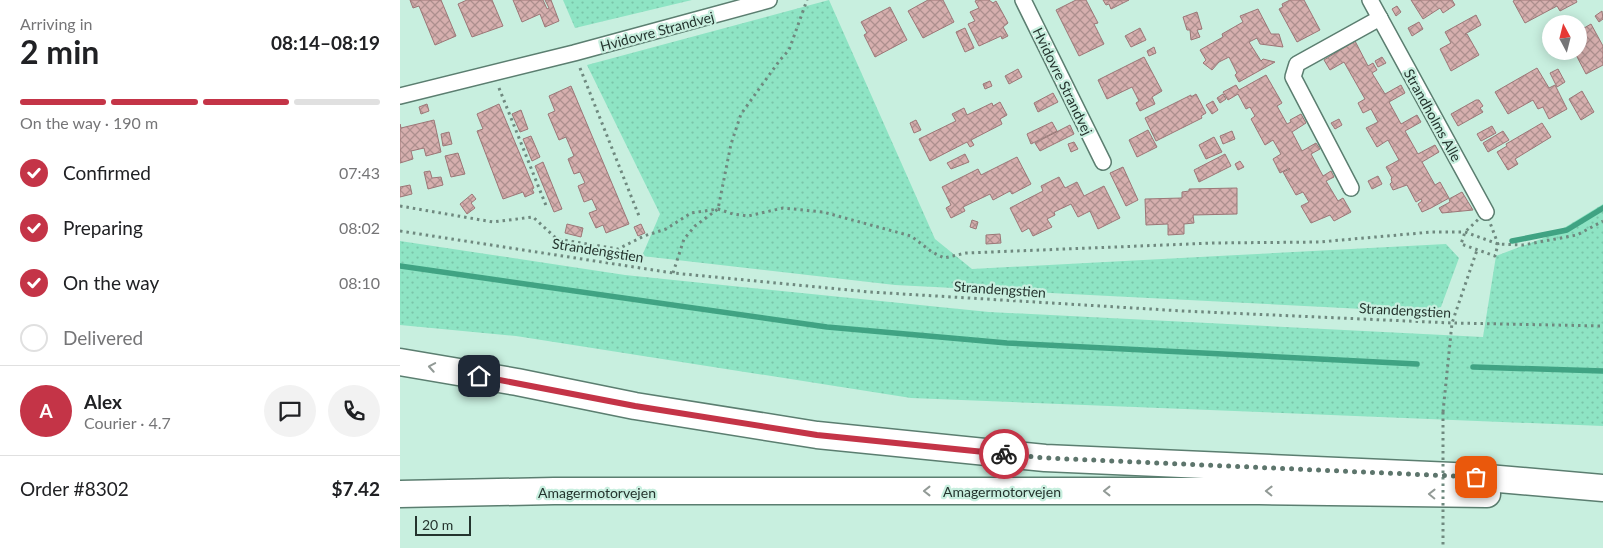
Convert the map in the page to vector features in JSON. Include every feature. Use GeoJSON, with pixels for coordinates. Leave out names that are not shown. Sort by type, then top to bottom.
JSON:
{"type":"FeatureCollection","features":[{"type":"Feature","properties":{"kind":"highway"},"geometry":{"type":"LineString","coordinates":[[400,362],[517,382],[635,406],[817,435],[1046,458],[1476,477],[1603,488]]}},
{"type":"Feature","properties":{"kind":"highway","name":"Amagermotorvejen"},"geometry":{"type":"LineString","coordinates":[[400,494],[583,491],[1259,491],[1603,496]]}},
{"type":"Feature","properties":{"kind":"street","name":"Hvidovre Strandvej"},"geometry":{"type":"LineString","coordinates":[[400,96],[574,53],[769,0]]}},
{"type":"Feature","properties":{"kind":"street","name":"Hvidovre Strandvej"},"geometry":{"type":"LineString","coordinates":[[1023,0],[1103,162]]}},
{"type":"Feature","properties":{"kind":"street","name":"Strandholms Alle"},"geometry":{"type":"LineString","coordinates":[[1370,0],[1486,212]]}},
{"type":"Feature","properties":{"kind":"street"},"geometry":{"type":"LineString","coordinates":[[1351,188],[1293,77],[1297,64],[1380,18]]}},
{"type":"Feature","properties":{"kind":"path"},"geometry":{"type":"LineString","coordinates":[[672,273],[684,239],[695,226],[718,209],[731,144],[741,114],[789,50],[807,0]]}},
{"type":"Feature","properties":{"kind":"path"},"geometry":{"type":"LineString","coordinates":[[574,53],[639,216]]}},
{"type":"Feature","properties":{"kind":"path"},"geometry":{"type":"LineString","coordinates":[[493,73],[548,208]]}},
{"type":"Feature","properties":{"kind":"path"},"geometry":{"type":"LineString","coordinates":[[400,206],[493,222],[532,217],[557,239],[618,249],[666,228],[691,213],[718,209],[748,216],[783,208],[823,212],[911,236],[932,252],[944,258],[966,253],[1214,242],[1319,242],[1432,232],[1465,232],[1498,244],[1523,245],[1577,235],[1603,221]]}},
{"type":"Feature","properties":{"kind":"path"},"geometry":{"type":"LineString","coordinates":[[1486,212],[1498,244],[1495,256],[1461,244],[1465,232],[1486,212]]}},
{"type":"Feature","properties":{"kind":"path","name":"Strandengstien"},"geometry":{"type":"LineString","coordinates":[[400,231],[672,273],[870,292],[1023,302],[1452,323],[1603,326]]}},
{"type":"Feature","properties":{"kind":"path"},"geometry":{"type":"LineString","coordinates":[[1443,548],[1443,412],[1452,323],[1477,250]]}},
{"type":"Feature","properties":{"kind":"green space"},"geometry":{"type":"Polygon","coordinates":[[[563,0],[692,0],[575,28],[563,0]]]}},
{"type":"Feature","properties":{"kind":"green space"},"geometry":{"type":"Polygon","coordinates":[[[829,0],[935,239],[972,269],[1446,244],[1459,258],[1441,307],[1422,312],[895,285],[642,256],[660,214],[587,65],[829,0]]]}},
{"type":"Feature","properties":{"kind":"green space"},"geometry":{"type":"Polygon","coordinates":[[[1603,204],[1603,426],[911,398],[516,336],[400,325],[400,241],[625,275],[989,312],[1483,337],[1496,256],[1554,234],[1603,204]]]}},
{"type":"Feature","properties":{"kind":"building"},"geometry":{"type":"Polygon","coordinates":[[[410,0],[441,0],[456,36],[435,45],[419,6],[413,8],[410,0]]]}},
{"type":"Feature","properties":{"kind":"building"},"geometry":{"type":"Polygon","coordinates":[[[467,0],[492,0],[503,26],[472,37],[458,4],[467,0]]]}},
{"type":"Feature","properties":{"kind":"building"},"geometry":{"type":"Polygon","coordinates":[[[513,0],[543,0],[547,9],[549,8],[545,0],[551,0],[559,21],[545,27],[540,14],[522,22],[513,0]]]}},
{"type":"Feature","properties":{"kind":"building"},"geometry":{"type":"Polygon","coordinates":[[[928,0],[943,0],[954,22],[923,38],[908,11],[928,0]]]}},
{"type":"Feature","properties":{"kind":"building"},"geometry":{"type":"Polygon","coordinates":[[[989,0],[993,3],[996,1],[1008,23],[1003,27],[1008,36],[1002,39],[1001,36],[979,46],[968,24],[975,21],[970,12],[979,8],[975,1],[989,0]]]}},
{"type":"Feature","properties":{"kind":"building"},"geometry":{"type":"Polygon","coordinates":[[[1076,0],[1086,0],[1098,23],[1094,24],[1104,44],[1079,56],[1056,10],[1076,0]]]}},
{"type":"Feature","properties":{"kind":"building"},"geometry":{"type":"Polygon","coordinates":[[[1103,0],[1129,0],[1111,9],[1109,4],[1106,5],[1103,0]]]}},
{"type":"Feature","properties":{"kind":"building"},"geometry":{"type":"Polygon","coordinates":[[[1290,0],[1304,0],[1320,30],[1297,42],[1279,9],[1283,7],[1282,4],[1290,0]]]}},
{"type":"Feature","properties":{"kind":"building"},"geometry":{"type":"Polygon","coordinates":[[[1411,0],[1452,0],[1455,5],[1443,13],[1440,8],[1423,19],[1411,0]]]}},
{"type":"Feature","properties":{"kind":"building"},"geometry":{"type":"Polygon","coordinates":[[[1576,0],[1577,2],[1560,11],[1557,6],[1525,23],[1513,1],[1576,0]]]}},
{"type":"Feature","properties":{"kind":"building"},"geometry":{"type":"Polygon","coordinates":[[[1397,6],[1401,12],[1396,16],[1392,9],[1397,6]]]}},
{"type":"Feature","properties":{"kind":"building"},"geometry":{"type":"Polygon","coordinates":[[[890,7],[907,40],[875,57],[864,35],[867,33],[861,22],[890,7]]]}},
{"type":"Feature","properties":{"kind":"building"},"geometry":{"type":"Polygon","coordinates":[[[1258,9],[1271,34],[1279,34],[1283,47],[1260,44],[1257,38],[1249,42],[1261,61],[1263,59],[1275,62],[1239,82],[1229,57],[1219,62],[1212,70],[1203,63],[1206,60],[1200,50],[1223,37],[1222,34],[1243,22],[1240,16],[1258,9]]]}},
{"type":"Feature","properties":{"kind":"building"},"geometry":{"type":"Polygon","coordinates":[[[1602,11],[1603,19],[1599,22],[1595,16],[1602,11]]]}},
{"type":"Feature","properties":{"kind":"building"},"geometry":{"type":"Polygon","coordinates":[[[1197,12],[1202,29],[1197,30],[1200,37],[1191,40],[1190,30],[1187,30],[1183,17],[1197,12]]]}},
{"type":"Feature","properties":{"kind":"building"},"geometry":{"type":"Polygon","coordinates":[[[1476,15],[1481,25],[1465,34],[1467,34],[1479,55],[1451,71],[1440,49],[1451,43],[1445,32],[1476,15]]]}},
{"type":"Feature","properties":{"kind":"building"},"geometry":{"type":"Polygon","coordinates":[[[1419,22],[1423,29],[1412,36],[1408,28],[1419,22]]]}},
{"type":"Feature","properties":{"kind":"building"},"geometry":{"type":"Polygon","coordinates":[[[1591,24],[1603,46],[1603,65],[1586,74],[1579,60],[1588,60],[1588,26],[1591,24]]]}},
{"type":"Feature","properties":{"kind":"building"},"geometry":{"type":"Polygon","coordinates":[[[965,28],[974,48],[965,52],[956,32],[965,28]]]}},
{"type":"Feature","properties":{"kind":"building"},"geometry":{"type":"Polygon","coordinates":[[[1140,28],[1146,40],[1131,47],[1125,36],[1140,28]]]}},
{"type":"Feature","properties":{"kind":"building"},"geometry":{"type":"Polygon","coordinates":[[[1355,41],[1368,66],[1373,63],[1377,70],[1372,73],[1385,94],[1401,85],[1405,93],[1389,102],[1401,124],[1417,115],[1421,122],[1405,131],[1418,154],[1435,145],[1439,152],[1422,162],[1435,185],[1440,182],[1449,198],[1422,212],[1418,204],[1422,201],[1421,199],[1416,202],[1407,185],[1393,190],[1390,184],[1392,178],[1386,167],[1399,160],[1388,140],[1377,147],[1366,128],[1378,122],[1371,109],[1363,113],[1358,103],[1365,99],[1344,62],[1330,70],[1324,60],[1355,41]]]}},
{"type":"Feature","properties":{"kind":"building"},"geometry":{"type":"Polygon","coordinates":[[[1154,47],[1156,53],[1149,56],[1147,51],[1154,47]]]}},
{"type":"Feature","properties":{"kind":"building"},"geometry":{"type":"Polygon","coordinates":[[[1144,57],[1162,91],[1152,97],[1155,104],[1140,111],[1136,103],[1139,101],[1132,87],[1107,99],[1098,80],[1144,57]]]}},
{"type":"Feature","properties":{"kind":"building"},"geometry":{"type":"Polygon","coordinates":[[[1382,57],[1386,63],[1378,67],[1375,61],[1382,57]]]}},
{"type":"Feature","properties":{"kind":"building"},"geometry":{"type":"Polygon","coordinates":[[[1537,68],[1549,88],[1555,85],[1567,109],[1549,119],[1543,107],[1538,109],[1533,100],[1508,114],[1495,92],[1537,68]]]}},
{"type":"Feature","properties":{"kind":"building"},"geometry":{"type":"Polygon","coordinates":[[[1018,69],[1022,77],[1009,84],[1005,76],[1018,69]]]}},
{"type":"Feature","properties":{"kind":"building"},"geometry":{"type":"Polygon","coordinates":[[[1558,69],[1565,82],[1557,87],[1550,73],[1558,69]]]}},
{"type":"Feature","properties":{"kind":"building"},"geometry":{"type":"Polygon","coordinates":[[[1266,75],[1282,103],[1277,106],[1287,124],[1291,122],[1290,120],[1301,114],[1306,123],[1292,132],[1302,151],[1316,143],[1320,149],[1311,154],[1323,176],[1331,171],[1334,177],[1326,181],[1338,201],[1343,198],[1351,212],[1334,221],[1330,215],[1311,223],[1301,206],[1309,202],[1303,192],[1296,195],[1283,172],[1290,169],[1280,173],[1273,159],[1281,154],[1273,140],[1265,145],[1251,119],[1255,116],[1250,107],[1246,109],[1238,94],[1228,100],[1223,92],[1236,85],[1239,90],[1266,75]]]}},
{"type":"Feature","properties":{"kind":"building"},"geometry":{"type":"Polygon","coordinates":[[[990,81],[992,86],[985,89],[983,84],[990,81]]]}},
{"type":"Feature","properties":{"kind":"building"},"geometry":{"type":"Polygon","coordinates":[[[571,86],[629,224],[606,233],[603,225],[596,228],[589,213],[597,210],[592,199],[584,202],[578,186],[585,183],[580,172],[574,174],[568,159],[574,156],[566,137],[559,140],[548,114],[555,111],[549,96],[571,86]]]}},
{"type":"Feature","properties":{"kind":"building"},"geometry":{"type":"Polygon","coordinates":[[[1582,91],[1594,112],[1581,120],[1569,99],[1582,91]]]}},
{"type":"Feature","properties":{"kind":"building"},"geometry":{"type":"Polygon","coordinates":[[[1053,93],[1058,102],[1038,112],[1034,103],[1053,93]]]}},
{"type":"Feature","properties":{"kind":"building"},"geometry":{"type":"Polygon","coordinates":[[[1196,94],[1206,113],[1201,116],[1202,118],[1156,141],[1145,118],[1196,94]]]}},
{"type":"Feature","properties":{"kind":"building"},"geometry":{"type":"Polygon","coordinates":[[[1223,94],[1226,99],[1220,103],[1217,98],[1223,94]]]}},
{"type":"Feature","properties":{"kind":"building"},"geometry":{"type":"Polygon","coordinates":[[[1479,100],[1483,106],[1480,108],[1483,112],[1458,126],[1451,114],[1479,100]]]}},
{"type":"Feature","properties":{"kind":"building"},"geometry":{"type":"Polygon","coordinates":[[[1213,101],[1218,110],[1212,114],[1206,105],[1213,101]]]}},
{"type":"Feature","properties":{"kind":"building"},"geometry":{"type":"Polygon","coordinates":[[[1000,102],[1007,115],[1000,119],[1002,124],[971,140],[974,145],[970,147],[967,142],[930,161],[919,139],[956,121],[952,114],[964,108],[967,115],[992,103],[993,106],[1000,102]]]}},
{"type":"Feature","properties":{"kind":"building"},"geometry":{"type":"Polygon","coordinates":[[[427,104],[429,111],[421,114],[419,107],[427,104]]]}},
{"type":"Feature","properties":{"kind":"building"},"geometry":{"type":"Polygon","coordinates":[[[499,104],[534,188],[532,189],[534,193],[525,197],[523,192],[503,199],[477,131],[483,129],[477,114],[499,104]]]}},
{"type":"Feature","properties":{"kind":"building"},"geometry":{"type":"Polygon","coordinates":[[[521,110],[528,129],[520,132],[512,114],[521,110]]]}},
{"type":"Feature","properties":{"kind":"building"},"geometry":{"type":"Polygon","coordinates":[[[1339,119],[1342,125],[1335,129],[1331,123],[1339,119]]]}},
{"type":"Feature","properties":{"kind":"building"},"geometry":{"type":"Polygon","coordinates":[[[434,120],[441,152],[426,156],[424,148],[411,151],[413,159],[400,163],[400,124],[401,128],[434,120]]]}},
{"type":"Feature","properties":{"kind":"building"},"geometry":{"type":"Polygon","coordinates":[[[916,120],[921,130],[914,133],[910,123],[916,120]]]}},
{"type":"Feature","properties":{"kind":"building"},"geometry":{"type":"Polygon","coordinates":[[[1052,122],[1057,131],[1031,144],[1027,134],[1052,122]]]}},
{"type":"Feature","properties":{"kind":"building"},"geometry":{"type":"Polygon","coordinates":[[[1542,123],[1551,137],[1515,159],[1518,164],[1508,170],[1497,152],[1507,146],[1506,144],[1542,123]]]}},
{"type":"Feature","properties":{"kind":"building"},"geometry":{"type":"Polygon","coordinates":[[[1070,125],[1074,134],[1040,151],[1035,143],[1070,125]]]}},
{"type":"Feature","properties":{"kind":"building"},"geometry":{"type":"Polygon","coordinates":[[[1492,126],[1496,133],[1481,141],[1477,134],[1492,126]]]}},
{"type":"Feature","properties":{"kind":"building"},"geometry":{"type":"Polygon","coordinates":[[[1148,130],[1157,147],[1137,157],[1129,140],[1148,130]]]}},
{"type":"Feature","properties":{"kind":"building"},"geometry":{"type":"Polygon","coordinates":[[[1232,131],[1235,139],[1223,144],[1220,136],[1232,131]]]}},
{"type":"Feature","properties":{"kind":"building"},"geometry":{"type":"Polygon","coordinates":[[[1503,131],[1509,140],[1488,152],[1483,143],[1503,131]]]}},
{"type":"Feature","properties":{"kind":"building"},"geometry":{"type":"Polygon","coordinates":[[[449,132],[452,144],[443,146],[441,134],[449,132]]]}},
{"type":"Feature","properties":{"kind":"building"},"geometry":{"type":"Polygon","coordinates":[[[531,136],[540,157],[532,161],[523,139],[531,136]]]}},
{"type":"Feature","properties":{"kind":"building"},"geometry":{"type":"Polygon","coordinates":[[[1214,137],[1222,152],[1206,159],[1199,145],[1214,137]]]}},
{"type":"Feature","properties":{"kind":"building"},"geometry":{"type":"Polygon","coordinates":[[[1074,142],[1078,149],[1071,152],[1068,144],[1074,142]]]}},
{"type":"Feature","properties":{"kind":"building"},"geometry":{"type":"Polygon","coordinates":[[[458,153],[465,174],[451,177],[445,156],[458,153]]]}},
{"type":"Feature","properties":{"kind":"building"},"geometry":{"type":"Polygon","coordinates":[[[965,154],[969,162],[951,169],[947,163],[965,154]]]}},
{"type":"Feature","properties":{"kind":"building"},"geometry":{"type":"Polygon","coordinates":[[[1225,154],[1231,166],[1199,182],[1194,170],[1225,154]]]}},
{"type":"Feature","properties":{"kind":"building"},"geometry":{"type":"Polygon","coordinates":[[[1017,157],[1031,184],[1012,194],[1010,191],[993,200],[990,194],[963,207],[965,211],[951,218],[946,208],[951,205],[942,187],[978,169],[981,175],[1017,157]]]}},
{"type":"Feature","properties":{"kind":"building"},"geometry":{"type":"Polygon","coordinates":[[[1240,161],[1244,167],[1238,170],[1235,164],[1240,161]]]}},
{"type":"Feature","properties":{"kind":"building"},"geometry":{"type":"Polygon","coordinates":[[[543,162],[562,209],[554,212],[535,166],[543,162]]]}},
{"type":"Feature","properties":{"kind":"building"},"geometry":{"type":"Polygon","coordinates":[[[1123,167],[1138,200],[1126,206],[1110,173],[1123,167]]]}},
{"type":"Feature","properties":{"kind":"building"},"geometry":{"type":"Polygon","coordinates":[[[430,171],[432,178],[441,177],[443,185],[428,189],[424,172],[430,171]]]}},
{"type":"Feature","properties":{"kind":"building"},"geometry":{"type":"Polygon","coordinates":[[[1378,176],[1382,184],[1372,189],[1368,181],[1378,176]]]}},
{"type":"Feature","properties":{"kind":"building"},"geometry":{"type":"Polygon","coordinates":[[[1059,177],[1065,188],[1077,182],[1084,196],[1104,186],[1120,218],[1098,229],[1090,211],[1078,217],[1071,204],[1054,212],[1055,215],[1047,219],[1052,227],[1033,236],[1029,228],[1022,232],[1010,208],[1043,191],[1041,186],[1059,177]]]}},
{"type":"Feature","properties":{"kind":"building"},"geometry":{"type":"Polygon","coordinates":[[[410,185],[412,194],[400,197],[400,187],[410,185]]]}},
{"type":"Feature","properties":{"kind":"building"},"geometry":{"type":"Polygon","coordinates":[[[1237,188],[1237,214],[1193,215],[1194,223],[1184,224],[1184,234],[1168,235],[1168,224],[1146,225],[1145,199],[1182,198],[1182,192],[1189,191],[1189,189],[1237,188]]]}},
{"type":"Feature","properties":{"kind":"building"},"geometry":{"type":"Polygon","coordinates":[[[1462,192],[1473,210],[1442,213],[1439,208],[1450,202],[1449,199],[1462,192]]]}},
{"type":"Feature","properties":{"kind":"building"},"geometry":{"type":"Polygon","coordinates":[[[472,194],[476,199],[471,203],[475,208],[467,214],[460,204],[472,194]]]}},
{"type":"Feature","properties":{"kind":"building"},"geometry":{"type":"Polygon","coordinates":[[[972,220],[978,222],[976,229],[970,227],[972,220]]]}},
{"type":"Feature","properties":{"kind":"building"},"geometry":{"type":"Polygon","coordinates":[[[567,224],[583,228],[581,237],[565,233],[567,224]]]}},
{"type":"Feature","properties":{"kind":"building"},"geometry":{"type":"Polygon","coordinates":[[[641,224],[645,233],[638,236],[634,227],[641,224]]]}},
{"type":"Feature","properties":{"kind":"building"},"geometry":{"type":"Polygon","coordinates":[[[1000,234],[1001,243],[986,244],[986,235],[1000,234]]]}},
{"type":"Feature","properties":{"kind":"waterway"},"geometry":{"type":"LineString","coordinates":[[1512,241],[1567,230],[1603,208]]}},
{"type":"Feature","properties":{"kind":"waterway"},"geometry":{"type":"LineString","coordinates":[[400,266],[827,327],[1007,343],[1417,364]]}},
{"type":"Feature","properties":{"kind":"waterway"},"geometry":{"type":"LineString","coordinates":[[1473,367],[1603,371]]}},
{"type":"Feature","properties":{"kind":"way so far"},"geometry":{"type":"LineString","coordinates":[[1004,454],[1046,458],[1476,477]]}},
{"type":"Feature","properties":{"kind":"route"},"geometry":{"type":"LineString","coordinates":[[479,376],[635,406],[817,435],[1004,454]]}}]}
